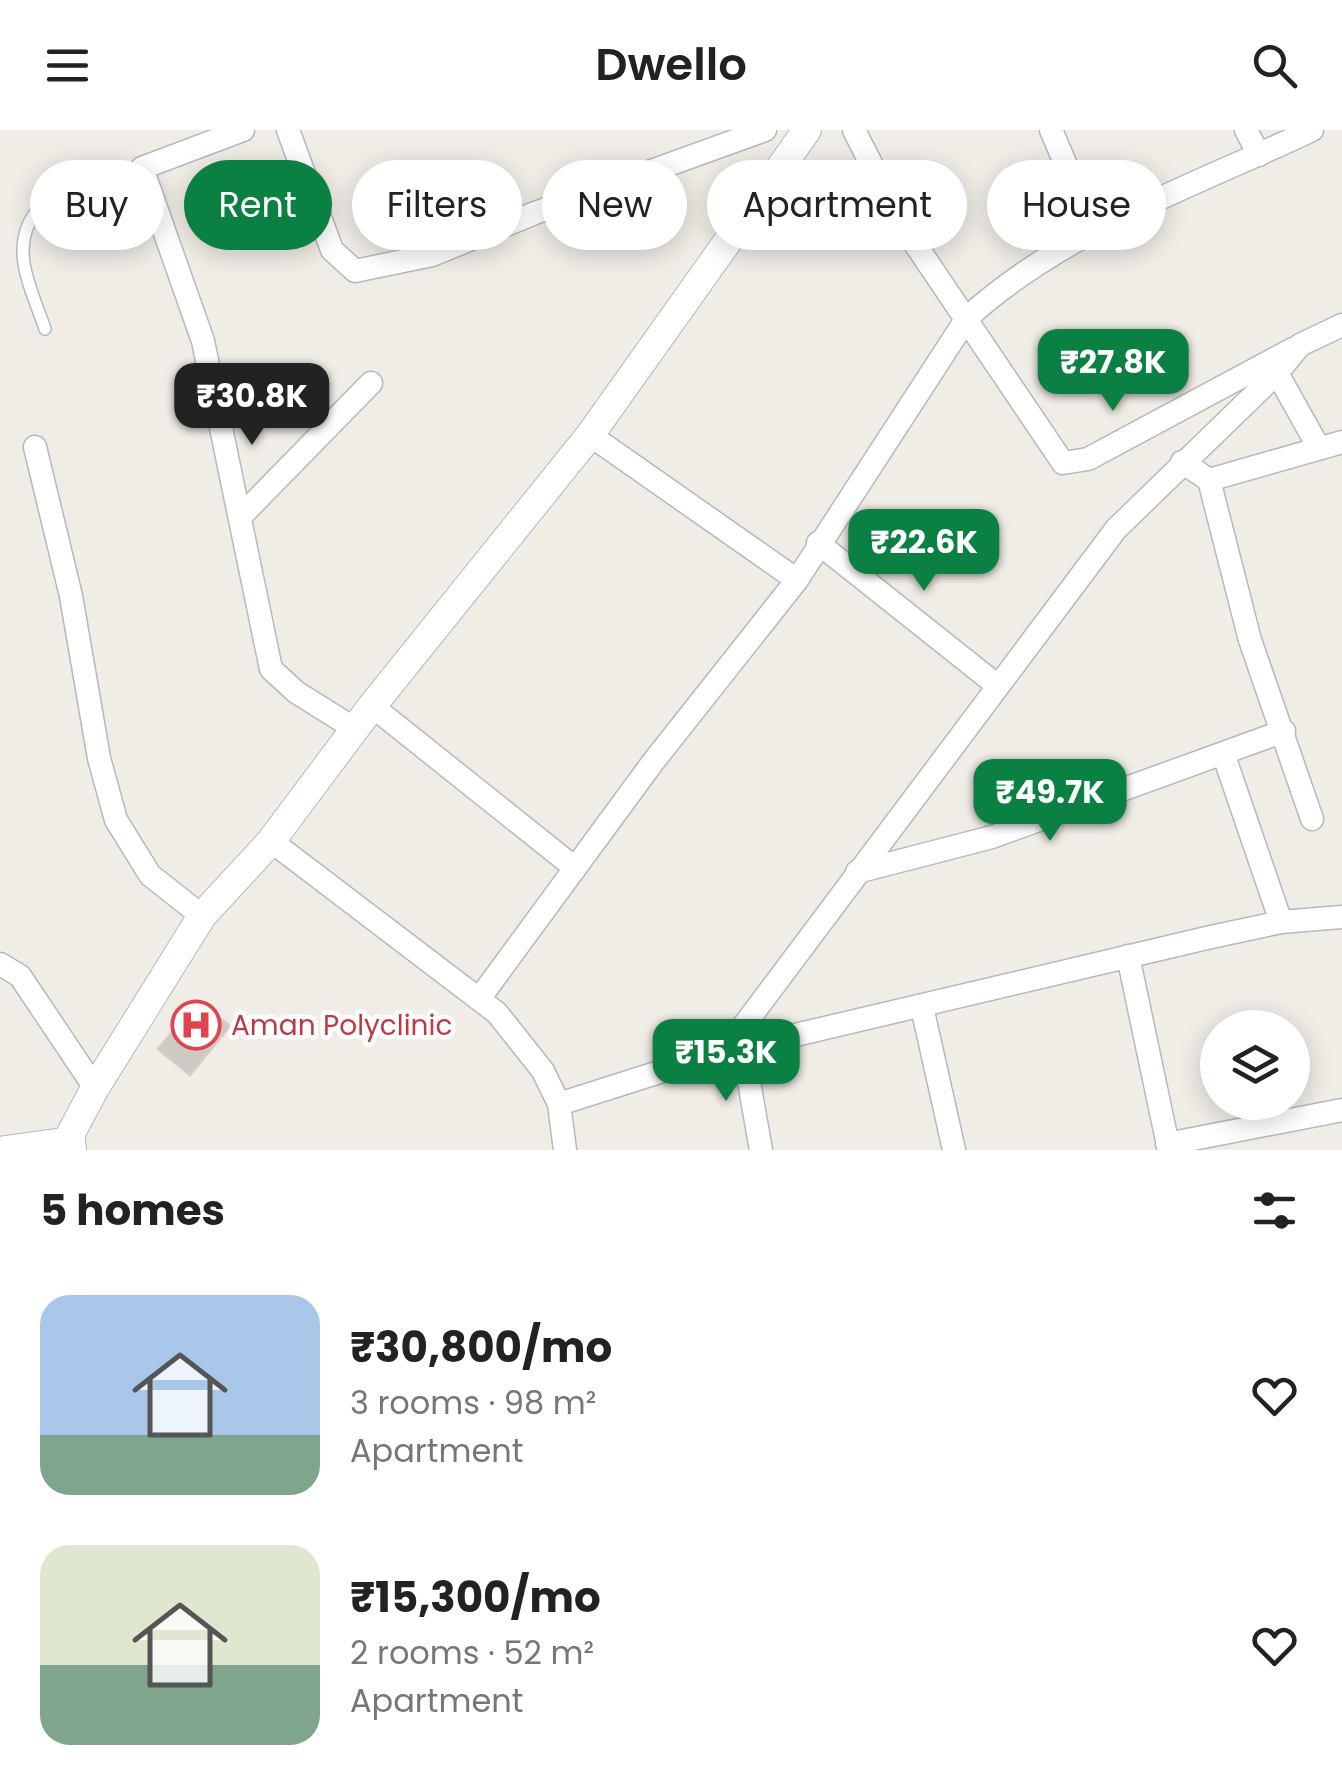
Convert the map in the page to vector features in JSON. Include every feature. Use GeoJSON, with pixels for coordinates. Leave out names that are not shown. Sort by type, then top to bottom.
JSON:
{"type":"FeatureCollection","features":[{"type":"Feature","properties":{"kind":"street"},"geometry":{"type":"LineString","coordinates":[[288,130],[332,250],[355,271],[432,256],[535,212],[765,130]]}},
{"type":"Feature","properties":{"kind":"street"},"geometry":{"type":"LineString","coordinates":[[6,1150],[68,1147],[95,1088],[202,916],[272,840],[372,706],[590,435],[807,130]]}},
{"type":"Feature","properties":{"kind":"street"},"geometry":{"type":"LineString","coordinates":[[854,130],[901,223],[1063,463],[1088,458],[1342,325]]}},
{"type":"Feature","properties":{"kind":"street"},"geometry":{"type":"LineString","coordinates":[[1051,130],[1064,160]]}},
{"type":"Feature","properties":{"kind":"street"},"geometry":{"type":"LineString","coordinates":[[1246,130],[1259,155]]}},
{"type":"Feature","properties":{"kind":"street"},"geometry":{"type":"LineString","coordinates":[[1166,200],[1312,130]]}},
{"type":"Feature","properties":{"kind":"street"},"geometry":{"type":"LineString","coordinates":[[162,160],[234,132]]}},
{"type":"Feature","properties":{"kind":"street"},"geometry":{"type":"LineString","coordinates":[[164,230],[203,341],[271,669],[296,692],[355,729]]}},
{"type":"Feature","properties":{"kind":"street"},"geometry":{"type":"LineString","coordinates":[[479,999],[796,580],[967,318],[1001,287],[1060,250]]}},
{"type":"Feature","properties":{"kind":"street"},"geometry":{"type":"LineString","coordinates":[[716,1054],[736,1036],[1116,529],[1277,373],[1300,345]]}},
{"type":"Feature","properties":{"kind":"street"},"geometry":{"type":"LineString","coordinates":[[1208,480],[1330,445],[1277,373]]}},
{"type":"Feature","properties":{"kind":"street"},"geometry":{"type":"LineString","coordinates":[[241,516],[370,383]]}},
{"type":"Feature","properties":{"kind":"street"},"geometry":{"type":"LineString","coordinates":[[590,435],[796,580]]}},
{"type":"Feature","properties":{"kind":"street"},"geometry":{"type":"LineString","coordinates":[[35,447],[71,596],[99,758],[116,820],[150,875],[202,916]]}},
{"type":"Feature","properties":{"kind":"street"},"geometry":{"type":"LineString","coordinates":[[1182,462],[1208,480],[1250,640],[1312,819]]}},
{"type":"Feature","properties":{"kind":"street"},"geometry":{"type":"LineString","coordinates":[[818,543],[998,686]]}},
{"type":"Feature","properties":{"kind":"street"},"geometry":{"type":"LineString","coordinates":[[372,706],[576,868]]}},
{"type":"Feature","properties":{"kind":"street"},"geometry":{"type":"LineString","coordinates":[[857,872],[992,837],[1224,756],[1284,731]]}},
{"type":"Feature","properties":{"kind":"street"},"geometry":{"type":"LineString","coordinates":[[1224,756],[1281,922]]}},
{"type":"Feature","properties":{"kind":"street"},"geometry":{"type":"LineString","coordinates":[[272,840],[497,1013],[543,1072],[559,1104],[565,1150]]}},
{"type":"Feature","properties":{"kind":"street"},"geometry":{"type":"LineString","coordinates":[[559,1104],[716,1054],[1281,922],[1342,916]]}},
{"type":"Feature","properties":{"kind":"street"},"geometry":{"type":"LineString","coordinates":[[1128,956],[1168,1147],[1342,1110]]}},
{"type":"Feature","properties":{"kind":"street"},"geometry":{"type":"LineString","coordinates":[[0,964],[20,976],[95,1088]]}},
{"type":"Feature","properties":{"kind":"street"},"geometry":{"type":"LineString","coordinates":[[922,1007],[954,1150]]}},
{"type":"Feature","properties":{"kind":"street"},"geometry":{"type":"LineString","coordinates":[[743,1048],[762,1150]]}},
{"type":"Feature","properties":{"kind":"lane"},"geometry":{"type":"LineString","coordinates":[[30,220],[21,242],[24,268],[45,328]]}},
{"type":"Feature","properties":{"kind":"building"},"geometry":{"type":"Polygon","coordinates":[[[198,1001],[230,1026],[190,1075],[158,1049],[198,1001]]]}},
{"type":"Feature","properties":{"kind":"place","name":"Aman Polyclinic"},"geometry":{"type":"Point","coordinates":[196,1025]}}]}
